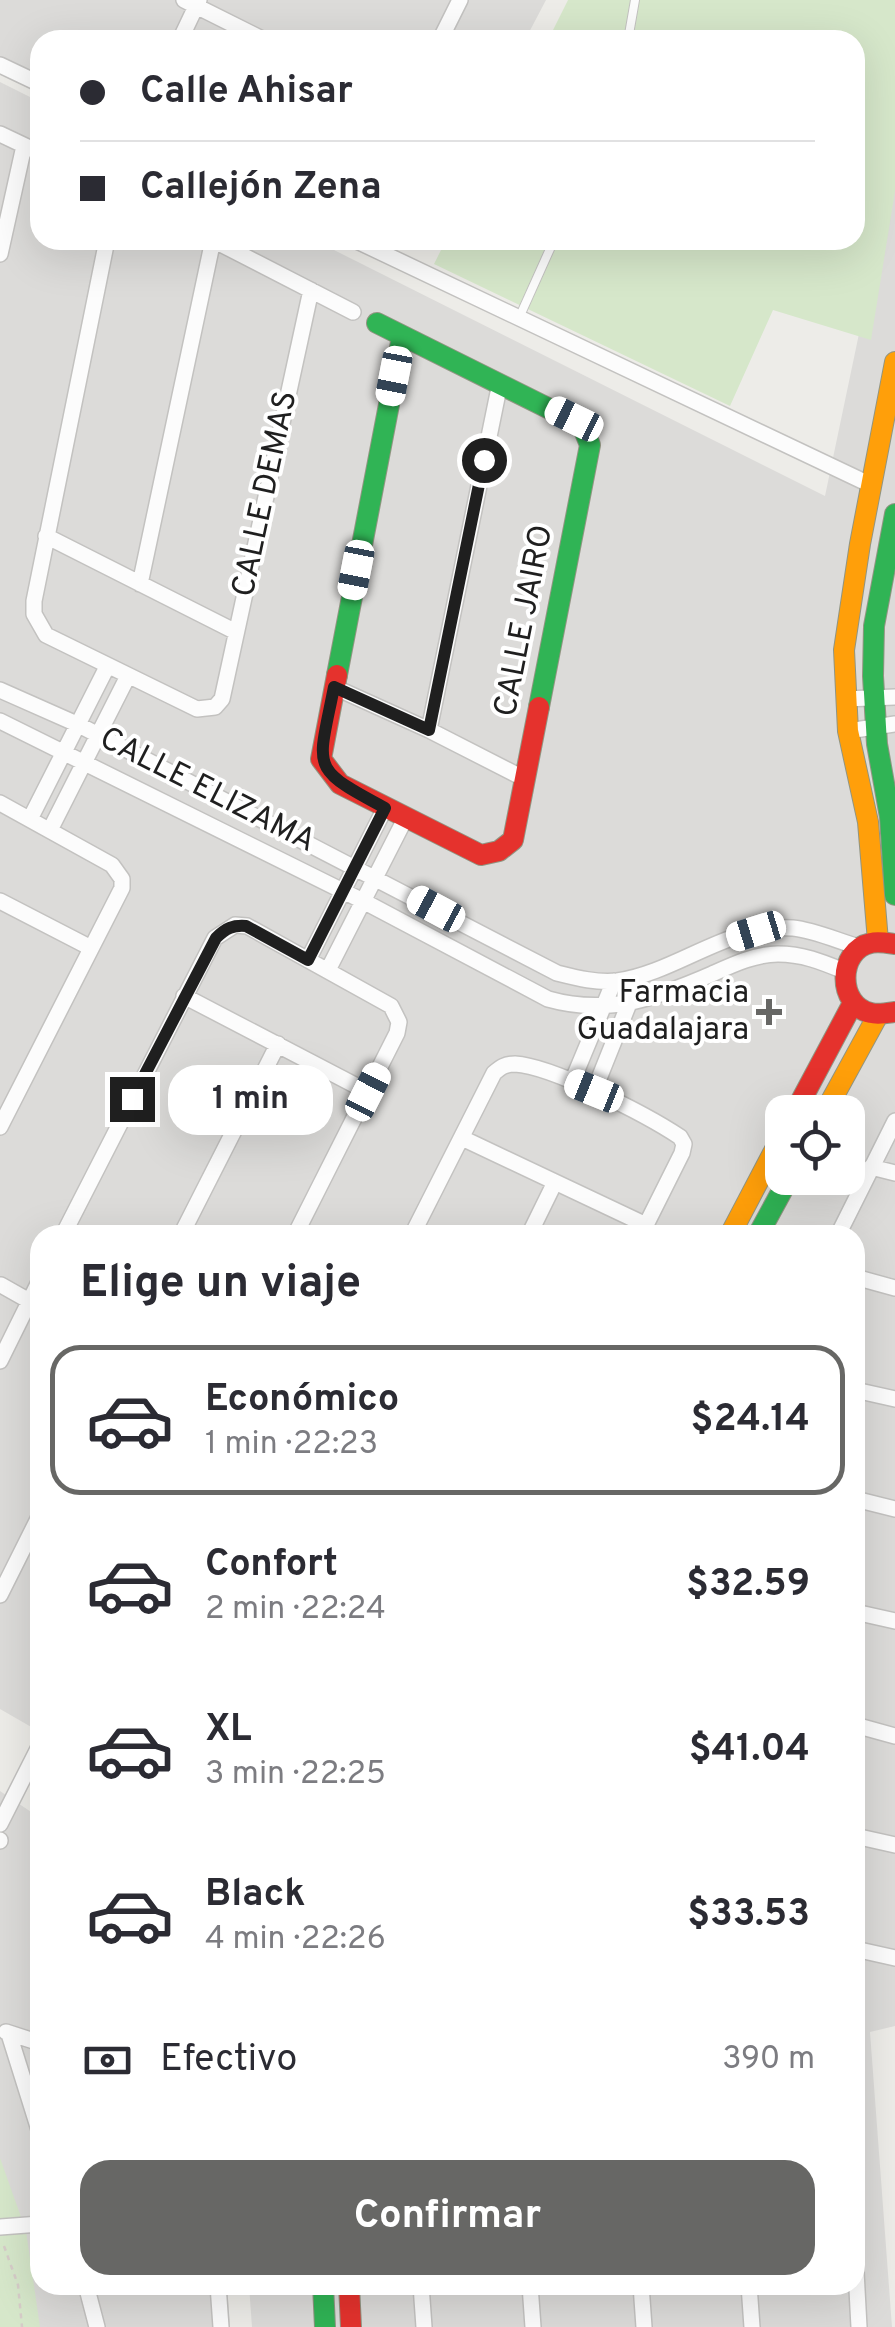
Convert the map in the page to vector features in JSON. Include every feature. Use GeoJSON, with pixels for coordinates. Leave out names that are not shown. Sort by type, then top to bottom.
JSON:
{"type":"FeatureCollection","features":[{"type":"Feature","properties":{"kind":"street"},"geometry":{"type":"LineString","coordinates":[[445,30],[460,0]]}},
{"type":"Feature","properties":{"kind":"street"},"geometry":{"type":"LineString","coordinates":[[183,30],[193,2],[245,30]]}},
{"type":"Feature","properties":{"kind":"street"},"geometry":{"type":"LineString","coordinates":[[0,65],[30,79]]}},
{"type":"Feature","properties":{"kind":"street"},"geometry":{"type":"LineString","coordinates":[[0,134],[30,149]]}},
{"type":"Feature","properties":{"kind":"street"},"geometry":{"type":"LineString","coordinates":[[0,254],[30,156]]}},
{"type":"Feature","properties":{"kind":"street"},"geometry":{"type":"LineString","coordinates":[[50,830],[128,678],[46,635],[34,614],[46,536],[105,250]]}},
{"type":"Feature","properties":{"kind":"street"},"geometry":{"type":"LineString","coordinates":[[140,584],[211,250]]}},
{"type":"Feature","properties":{"kind":"street"},"geometry":{"type":"LineString","coordinates":[[232,250],[353,312]]}},
{"type":"Feature","properties":{"kind":"street"},"geometry":{"type":"LineString","coordinates":[[375,250],[871,485]]}},
{"type":"Feature","properties":{"kind":"street","name":"CALLE DEMAS"},"geometry":{"type":"LineString","coordinates":[[128,678],[197,710],[215,707],[222,699],[310,290]]}},
{"type":"Feature","properties":{"kind":"street"},"geometry":{"type":"LineString","coordinates":[[376,324],[500,383],[429,730]]}},
{"type":"Feature","properties":{"kind":"street"},"geometry":{"type":"LineString","coordinates":[[328,970],[405,819],[340,784],[322,759],[402,336]]}},
{"type":"Feature","properties":{"kind":"street"},"geometry":{"type":"LineString","coordinates":[[887,1013],[869,1013],[853,1002],[845,988],[844,971],[852,954],[877,944],[868,822],[848,730],[844,650],[871,485],[887,442],[895,362]]}},
{"type":"Feature","properties":{"kind":"street","name":"CALLE JAIRO"},"geometry":{"type":"LineString","coordinates":[[405,819],[481,855],[504,850],[513,840],[590,445],[582,425],[574,419],[500,383]]}},
{"type":"Feature","properties":{"kind":"street"},"geometry":{"type":"LineString","coordinates":[[895,514],[874,626],[884,697],[895,895]]}},
{"type":"Feature","properties":{"kind":"street"},"geometry":{"type":"LineString","coordinates":[[46,536],[236,632]]}},
{"type":"Feature","properties":{"kind":"street"},"geometry":{"type":"LineString","coordinates":[[30,819],[107,667]]}},
{"type":"Feature","properties":{"kind":"street"},"geometry":{"type":"LineString","coordinates":[[334,687],[525,779]]}},
{"type":"Feature","properties":{"kind":"street","name":"CALLE ELIZAMA"},"geometry":{"type":"LineString","coordinates":[[0,690],[79,725],[557,973],[585,980],[614,981],[640,976],[756,931],[794,928],[877,944]]}},
{"type":"Feature","properties":{"kind":"street"},"geometry":{"type":"LineString","coordinates":[[845,698],[884,697]]}},
{"type":"Feature","properties":{"kind":"street","name":"CALLE ELIZAMA"},"geometry":{"type":"LineString","coordinates":[[0,721],[363,901],[548,1000],[606,1008],[629,1004],[737,963],[773,954],[805,955],[844,971]]}},
{"type":"Feature","properties":{"kind":"street"},"geometry":{"type":"LineString","coordinates":[[848,730],[885,725]]}},
{"type":"Feature","properties":{"kind":"street"},"geometry":{"type":"LineString","coordinates":[[0,803],[112,865],[122,878],[122,888],[0,1127]]}},
{"type":"Feature","properties":{"kind":"street"},"geometry":{"type":"LineString","coordinates":[[308,960],[385,808]]}},
{"type":"Feature","properties":{"kind":"street"},"geometry":{"type":"LineString","coordinates":[[0,902],[91,948]]}},
{"type":"Feature","properties":{"kind":"street"},"geometry":{"type":"LineString","coordinates":[[68,1225],[216,938],[235,925],[246,926],[391,1006],[400,1022],[299,1225]]}},
{"type":"Feature","properties":{"kind":"street"},"geometry":{"type":"LineString","coordinates":[[594,1091],[640,976]]}},
{"type":"Feature","properties":{"kind":"street"},"geometry":{"type":"LineString","coordinates":[[572,1082],[614,981]]}},
{"type":"Feature","properties":{"kind":"street"},"geometry":{"type":"LineString","coordinates":[[184,996],[368,1092]]}},
{"type":"Feature","properties":{"kind":"street"},"geometry":{"type":"LineString","coordinates":[[804,1095],[853,1002]]}},
{"type":"Feature","properties":{"kind":"street"},"geometry":{"type":"LineString","coordinates":[[836,1095],[887,1013]]}},
{"type":"Feature","properties":{"kind":"street"},"geometry":{"type":"LineString","coordinates":[[186,1225],[278,1044]]}},
{"type":"Feature","properties":{"kind":"street"},"geometry":{"type":"LineString","coordinates":[[417,1225],[494,1073],[502,1066],[519,1064],[594,1091],[680,1136],[684,1144],[682,1153],[646,1225]]}},
{"type":"Feature","properties":{"kind":"street"},"geometry":{"type":"LineString","coordinates":[[843,1225],[895,1121]]}},
{"type":"Feature","properties":{"kind":"street"},"geometry":{"type":"LineString","coordinates":[[462,1138],[635,1225]]}},
{"type":"Feature","properties":{"kind":"street"},"geometry":{"type":"LineString","coordinates":[[735,1225],[765,1168]]}},
{"type":"Feature","properties":{"kind":"street"},"geometry":{"type":"LineString","coordinates":[[871,1168],[895,1173]]}},
{"type":"Feature","properties":{"kind":"street"},"geometry":{"type":"LineString","coordinates":[[534,1225],[555,1182]]}},
{"type":"Feature","properties":{"kind":"street"},"geometry":{"type":"LineString","coordinates":[[763,1225],[780,1195]]}},
{"type":"Feature","properties":{"kind":"street"},"geometry":{"type":"LineString","coordinates":[[865,1279],[895,1288]]}},
{"type":"Feature","properties":{"kind":"street"},"geometry":{"type":"LineString","coordinates":[[1,1286],[30,1302]]}},
{"type":"Feature","properties":{"kind":"street"},"geometry":{"type":"LineString","coordinates":[[0,1360],[30,1311]]}},
{"type":"Feature","properties":{"kind":"street"},"geometry":{"type":"LineString","coordinates":[[865,1392],[895,1399]]}},
{"type":"Feature","properties":{"kind":"street"},"geometry":{"type":"LineString","coordinates":[[865,1502],[895,1509]]}},
{"type":"Feature","properties":{"kind":"street"},"geometry":{"type":"LineString","coordinates":[[0,1594],[30,1535]]}},
{"type":"Feature","properties":{"kind":"street"},"geometry":{"type":"LineString","coordinates":[[865,1614],[895,1621]]}},
{"type":"Feature","properties":{"kind":"street"},"geometry":{"type":"LineString","coordinates":[[865,1728],[895,1736]]}},
{"type":"Feature","properties":{"kind":"street"},"geometry":{"type":"LineString","coordinates":[[0,1824],[30,1765]]}},
{"type":"Feature","properties":{"kind":"street"},"geometry":{"type":"LineString","coordinates":[[865,1838],[895,1846]]}},
{"type":"Feature","properties":{"kind":"street"},"geometry":{"type":"LineString","coordinates":[[865,1950],[895,1958]]}},
{"type":"Feature","properties":{"kind":"street"},"geometry":{"type":"LineString","coordinates":[[4,2032],[30,2040]]}},
{"type":"Feature","properties":{"kind":"street"},"geometry":{"type":"LineString","coordinates":[[4,2032],[30,2105]]}},
{"type":"Feature","properties":{"kind":"street"},"geometry":{"type":"LineString","coordinates":[[0,2226],[30,2224]]}},
{"type":"Feature","properties":{"kind":"street"},"geometry":{"type":"LineString","coordinates":[[89,2295],[98,2327]]}},
{"type":"Feature","properties":{"kind":"street"},"geometry":{"type":"LineString","coordinates":[[219,2295],[221,2327]]}},
{"type":"Feature","properties":{"kind":"street"},"geometry":{"type":"LineString","coordinates":[[323,2295],[325,2327]]}},
{"type":"Feature","properties":{"kind":"street"},"geometry":{"type":"LineString","coordinates":[[349,2295],[350,2327]]}},
{"type":"Feature","properties":{"kind":"street"},"geometry":{"type":"LineString","coordinates":[[422,2295],[424,2327]]}},
{"type":"Feature","properties":{"kind":"street"},"geometry":{"type":"LineString","coordinates":[[531,2295],[534,2327]]}},
{"type":"Feature","properties":{"kind":"street"},"geometry":{"type":"LineString","coordinates":[[642,2295],[644,2327]]}},
{"type":"Feature","properties":{"kind":"street"},"geometry":{"type":"LineString","coordinates":[[750,2295],[752,2327]]}},
{"type":"Feature","properties":{"kind":"street"},"geometry":{"type":"LineString","coordinates":[[857,2295],[859,2327]]}},
{"type":"Feature","properties":{"kind":"lane"},"geometry":{"type":"LineString","coordinates":[[630,30],[635,0]]}},
{"type":"Feature","properties":{"kind":"lane"},"geometry":{"type":"LineString","coordinates":[[518,318],[549,250]]}},
{"type":"Feature","properties":{"kind":"path"},"geometry":{"type":"LineString","coordinates":[[0,2235],[18,2285],[22,2327]]}},
{"type":"Feature","properties":{"kind":"shaded area"},"geometry":{"type":"Polygon","coordinates":[[[0,0],[546,0],[530,30],[30,30],[30,81],[0,67],[0,0]]]}},
{"type":"Feature","properties":{"kind":"shaded area"},"geometry":{"type":"Polygon","coordinates":[[[0,82],[30,97],[30,250],[334,250],[825,496],[895,162],[895,2026],[870,2032],[892,2327],[252,2327],[250,2295],[865,2295],[865,1225],[30,1225],[30,1726],[0,1709],[0,82]]]}},
{"type":"Feature","properties":{"kind":"shaded area"},"geometry":{"type":"Polygon","coordinates":[[[0,1791],[30,1811],[30,2295],[228,2295],[230,2327],[0,2327],[0,1791]]]}},
{"type":"Feature","properties":{"kind":"green space"},"geometry":{"type":"Polygon","coordinates":[[[568,0],[895,0],[895,191],[871,340],[773,310],[730,406],[434,264],[441,250],[865,250],[865,30],[553,30],[568,0]]]}},
{"type":"Feature","properties":{"kind":"green space"},"geometry":{"type":"Polygon","coordinates":[[[0,2158],[26,2231],[30,2295],[35,2295],[40,2327],[0,2327],[0,2158]]]}},
{"type":"Feature","properties":{"kind":"traffic: fast"},"geometry":{"type":"LineString","coordinates":[[377,323],[582,425],[590,445],[539,707]]}},
{"type":"Feature","properties":{"kind":"traffic: fast"},"geometry":{"type":"LineString","coordinates":[[337,675],[402,337]]}},
{"type":"Feature","properties":{"kind":"traffic: fast"},"geometry":{"type":"LineString","coordinates":[[895,514],[874,626],[873,676],[895,895]]}},
{"type":"Feature","properties":{"kind":"traffic: fast"},"geometry":{"type":"LineString","coordinates":[[763,1225],[780,1195]]}},
{"type":"Feature","properties":{"kind":"traffic: fast"},"geometry":{"type":"LineString","coordinates":[[323,2295],[325,2327]]}},
{"type":"Feature","properties":{"kind":"traffic: slow"},"geometry":{"type":"LineString","coordinates":[[878,941],[868,822],[848,731],[844,650],[895,362]]}},
{"type":"Feature","properties":{"kind":"traffic: slow"},"geometry":{"type":"LineString","coordinates":[[834,1095],[878,1015]]}},
{"type":"Feature","properties":{"kind":"traffic: slow"},"geometry":{"type":"LineString","coordinates":[[735,1225],[765,1168]]}},
{"type":"Feature","properties":{"kind":"traffic: jam"},"geometry":{"type":"LineString","coordinates":[[337,675],[321,759],[340,784],[481,855],[499,851],[513,840],[539,707]]}},
{"type":"Feature","properties":{"kind":"traffic: jam"},"geometry":{"type":"LineString","coordinates":[[895,944],[874,942],[860,948],[847,966],[846,978],[847,990],[860,1008],[874,1014],[895,1012]]}},
{"type":"Feature","properties":{"kind":"traffic: jam"},"geometry":{"type":"LineString","coordinates":[[804,1095],[853,1003]]}},
{"type":"Feature","properties":{"kind":"traffic: jam"},"geometry":{"type":"LineString","coordinates":[[349,2295],[351,2327]]}},
{"type":"Feature","properties":{"kind":"place","name":"Farmacia Guadalajara"},"geometry":{"type":"Point","coordinates":[769,1012]}},
{"type":"Feature","properties":{"kind":"route"},"geometry":{"type":"LineString","coordinates":[[132,1099],[184,996],[224,929],[246,926],[308,960],[385,808],[340,784],[322,759],[334,687],[429,730],[484,460]]}}]}
